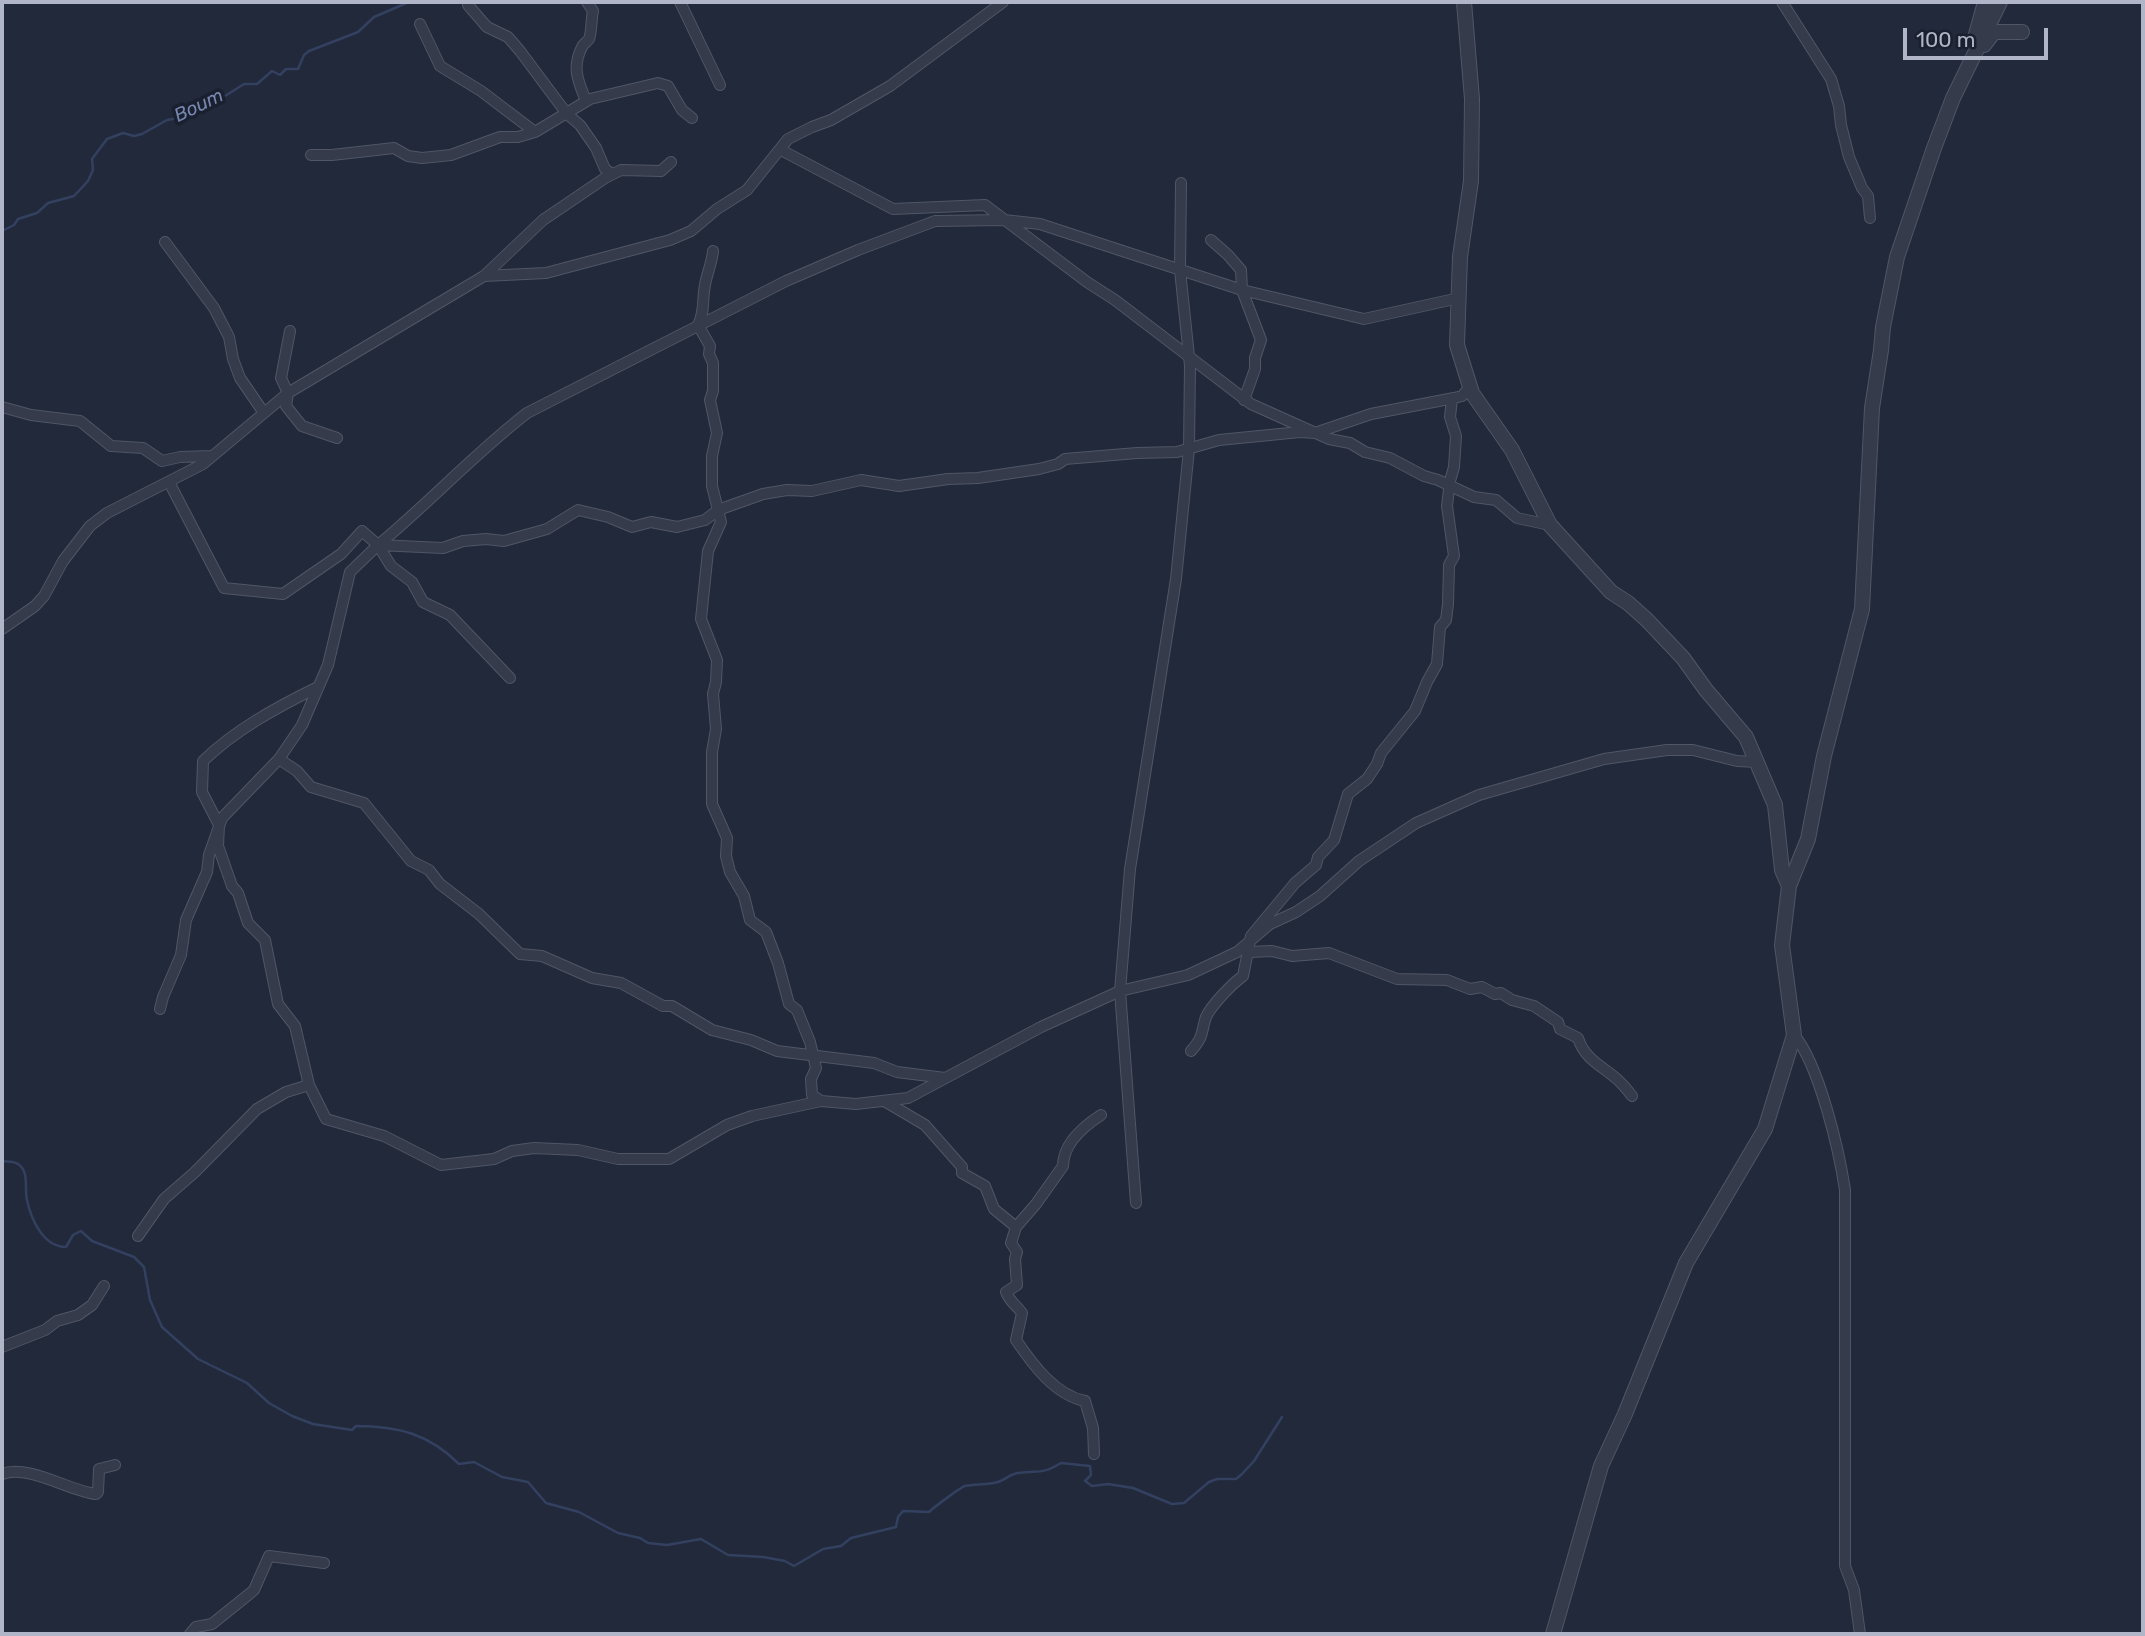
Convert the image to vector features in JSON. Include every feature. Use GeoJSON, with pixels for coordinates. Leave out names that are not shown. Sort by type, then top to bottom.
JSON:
{"type":"FeatureCollection","features":[{"type":"Feature","properties":{"kind":"street"},"geometry":{"type":"LineString","coordinates":[[586,101],[576,75],[582,46],[589,39],[593,11],[587,2]]}},
{"type":"Feature","properties":{"kind":"street"},"geometry":{"type":"LineString","coordinates":[[680,2],[720,85]]}},
{"type":"Feature","properties":{"kind":"street"},"geometry":{"type":"LineString","coordinates":[[484,276],[546,273],[670,240],[691,231],[717,209],[747,190],[788,139],[831,120],[890,86],[1003,2]]}},
{"type":"Feature","properties":{"kind":"street"},"geometry":{"type":"LineString","coordinates":[[1464,2],[1472,99],[1471,181],[1460,257],[1457,345],[1470,387],[1512,450],[1550,525],[1611,592],[1647,620],[1683,658],[1746,737],[1775,805],[1782,870],[1788,886]]}},
{"type":"Feature","properties":{"kind":"street"},"geometry":{"type":"LineString","coordinates":[[1782,2],[1831,79],[1849,157],[1862,188],[1868,195],[1870,218]]}},
{"type":"Feature","properties":{"kind":"street"},"geometry":{"type":"LineString","coordinates":[[1970,62],[1985,2]]}},
{"type":"Feature","properties":{"kind":"street"},"geometry":{"type":"LineString","coordinates":[[1553,1634],[1601,1466],[1686,1263],[1765,1129],[1794,1035],[1782,946],[1788,886],[1808,839],[1824,756],[1862,609],[1871,408],[1883,327],[1897,257],[1952,98],[2000,2]]}},
{"type":"Feature","properties":{"kind":"street"},"geometry":{"type":"LineString","coordinates":[[468,5],[486,27],[508,37],[567,114],[580,125],[596,148],[605,169],[612,174]]}},
{"type":"Feature","properties":{"kind":"street"},"geometry":{"type":"LineString","coordinates":[[420,24],[440,66],[481,91],[536,132]]}},
{"type":"Feature","properties":{"kind":"street"},"geometry":{"type":"LineString","coordinates":[[1970,62],[1994,32],[2022,32]]}},
{"type":"Feature","properties":{"kind":"street"},"geometry":{"type":"LineString","coordinates":[[311,155],[394,148],[415,157],[451,155],[499,137],[518,137],[536,132],[586,101],[658,83],[668,86],[682,110],[692,118]]}},
{"type":"Feature","properties":{"kind":"street"},"geometry":{"type":"LineString","coordinates":[[781,150],[893,209],[985,205],[1115,300],[1244,400],[1329,439],[1350,443],[1365,452],[1390,458],[1424,476],[1484,500],[1496,500],[1517,518],[1550,525]]}},
{"type":"Feature","properties":{"kind":"street"},"geometry":{"type":"LineString","coordinates":[[2,629],[40,601],[63,561],[90,526],[107,513],[169,482],[212,456],[288,393],[484,276],[543,220],[612,174],[621,170],[661,171],[671,162]]}},
{"type":"Feature","properties":{"kind":"street"},"geometry":{"type":"LineString","coordinates":[[1136,1203],[1120,991],[1130,869],[1174,592],[1189,449],[1189,357],[1180,270],[1181,183]]}},
{"type":"Feature","properties":{"kind":"street"},"geometry":{"type":"LineString","coordinates":[[160,1009],[181,955],[186,920],[207,872],[209,855],[219,825],[228,811],[279,759],[302,724],[328,665],[350,572],[493,440],[527,413],[698,325],[822,266],[935,221],[1004,220],[1040,224],[1242,290],[1364,318],[1459,298]]}},
{"type":"Feature","properties":{"kind":"street"},"geometry":{"type":"LineString","coordinates":[[1211,240],[1241,270],[1242,290],[1261,340],[1255,358],[1255,369],[1244,400]]}},
{"type":"Feature","properties":{"kind":"street"},"geometry":{"type":"LineString","coordinates":[[165,242],[214,308],[229,337],[240,377],[264,413]]}},
{"type":"Feature","properties":{"kind":"street"},"geometry":{"type":"LineString","coordinates":[[713,251],[712,268],[704,288],[703,310],[698,325],[710,346],[709,354],[713,363],[713,391],[710,400],[717,433],[712,456],[712,476],[722,522],[708,551],[701,619],[717,660],[713,694],[716,729],[712,752],[712,804],[727,838],[726,856],[730,872],[744,895],[750,920],[766,932],[789,1004],[797,1010],[810,1042],[816,1068],[810,1086],[812,1095],[821,1101]]}},
{"type":"Feature","properties":{"kind":"street"},"geometry":{"type":"LineString","coordinates":[[290,331],[281,378],[288,393],[286,406],[302,426],[337,438]]}},
{"type":"Feature","properties":{"kind":"street"},"geometry":{"type":"LineString","coordinates":[[378,545],[443,548],[463,541],[503,541],[547,529],[578,510],[608,517],[632,527],[651,523],[677,527],[705,520],[718,510],[763,494],[787,490],[812,491],[861,480],[899,486],[1018,473],[1058,464],[1065,459],[1177,452],[1230,438],[1315,433],[1371,415],[1452,399],[1462,396],[1470,387]]}},
{"type":"Feature","properties":{"kind":"street"},"geometry":{"type":"LineString","coordinates":[[1191,1051],[1202,1039],[1209,1011],[1234,982],[1243,976],[1249,947],[1261,923],[1295,883],[1316,865],[1318,857],[1334,840],[1348,794],[1367,779],[1381,753],[1415,711],[1437,664],[1440,626],[1446,620],[1448,604],[1449,565],[1454,556],[1447,506],[1456,436],[1450,417],[1452,399]]}},
{"type":"Feature","properties":{"kind":"street"},"geometry":{"type":"LineString","coordinates":[[2,407],[30,415],[80,421],[111,446],[143,448],[162,461],[180,457],[212,456]]}},
{"type":"Feature","properties":{"kind":"street"},"geometry":{"type":"LineString","coordinates":[[169,482],[224,589],[283,594],[341,554],[362,531],[378,545],[391,566],[412,582],[423,601],[450,615],[510,678]]}},
{"type":"Feature","properties":{"kind":"street"},"geometry":{"type":"LineString","coordinates":[[318,687],[280,706],[222,742],[203,761],[202,792],[219,825],[218,846],[232,886],[238,893],[248,923],[265,940],[278,1004],[295,1026],[309,1085],[326,1119],[384,1136],[441,1165],[494,1159],[512,1150],[534,1148],[578,1150],[618,1159],[669,1159],[727,1125],[752,1116],[821,1101],[856,1104],[908,1098],[1041,1027],[1120,991],[1188,975],[1249,947],[1270,924],[1296,912],[1320,896],[1359,861],[1406,829],[1479,795],[1604,759],[1667,750],[1693,750],[1752,764],[1758,762]]}},
{"type":"Feature","properties":{"kind":"street"},"geometry":{"type":"LineString","coordinates":[[279,759],[297,771],[311,787],[364,803],[411,861],[429,870],[440,884],[479,914],[520,954],[542,956],[592,978],[621,984],[663,1006],[672,1006],[712,1030],[751,1040],[766,1048],[789,1054],[812,1054],[874,1063],[897,1072],[947,1078]]}},
{"type":"Feature","properties":{"kind":"street"},"geometry":{"type":"LineString","coordinates":[[1249,947],[1255,954],[1272,951],[1292,956],[1329,953],[1396,979],[1447,980],[1470,989],[1482,987],[1495,995],[1501,993],[1512,1000],[1534,1006],[1558,1023],[1560,1029],[1578,1038],[1582,1050],[1601,1069],[1621,1082],[1632,1096]]}},
{"type":"Feature","properties":{"kind":"street"},"geometry":{"type":"LineString","coordinates":[[1794,1035],[1801,1043],[1819,1087],[1835,1137],[1844,1190],[1845,1566],[1854,1590],[1860,1634]]}},
{"type":"Feature","properties":{"kind":"street"},"geometry":{"type":"LineString","coordinates":[[138,1236],[164,1199],[195,1172],[257,1109],[286,1092],[309,1085]]}},
{"type":"Feature","properties":{"kind":"street"},"geometry":{"type":"LineString","coordinates":[[886,1101],[925,1125],[962,1167],[962,1173],[985,1186],[995,1209],[1016,1227]]}},
{"type":"Feature","properties":{"kind":"street"},"geometry":{"type":"LineString","coordinates":[[1094,1454],[1093,1429],[1085,1401],[1072,1398],[1050,1382],[1028,1358],[1016,1340],[1022,1313],[1017,1305],[1010,1302],[1006,1292],[1017,1284],[1017,1252],[1012,1243],[1016,1227],[1063,1166],[1070,1143],[1101,1115]]}},
{"type":"Feature","properties":{"kind":"street"},"geometry":{"type":"LineString","coordinates":[[2,1347],[45,1330],[57,1321],[78,1315],[92,1305],[104,1286]]}},
{"type":"Feature","properties":{"kind":"street"},"geometry":{"type":"LineString","coordinates":[[2,1475],[6,1472],[30,1475],[96,1494],[99,1469],[115,1465]]}},
{"type":"Feature","properties":{"kind":"street"},"geometry":{"type":"LineString","coordinates":[[190,1634],[196,1627],[212,1623],[254,1590],[269,1556],[324,1563]]}},
{"type":"Feature","properties":{"kind":"waterway","name":"Boum"},"geometry":{"type":"LineString","coordinates":[[2,231],[14,225],[18,219],[37,213],[48,203],[74,196],[88,181],[93,170],[92,159],[107,139],[123,133],[134,136],[142,134],[167,120],[214,103],[244,84],[257,84],[272,71],[280,75],[286,69],[298,69],[304,55],[309,51],[358,32],[374,17],[409,2]]}},
{"type":"Feature","properties":{"kind":"waterway"},"geometry":{"type":"LineString","coordinates":[[2,1161],[16,1163],[22,1167],[29,1207],[39,1231],[45,1237],[58,1246],[66,1247],[73,1235],[81,1231],[92,1241],[134,1257],[144,1267],[150,1300],[162,1327],[198,1359],[247,1383],[269,1403],[313,1424],[352,1430],[356,1426],[386,1428],[412,1434],[436,1445],[459,1464],[474,1462],[502,1477],[528,1482],[546,1503],[579,1512],[618,1533],[640,1538],[648,1543],[667,1545],[701,1539],[728,1555],[763,1557],[785,1561],[794,1566],[823,1549],[841,1546],[851,1538],[896,1527],[898,1517],[903,1511],[929,1512],[965,1486],[994,1483],[1015,1474],[1044,1471],[1061,1463],[1090,1466],[1091,1475],[1085,1481],[1092,1486],[1108,1484],[1133,1488],[1172,1504],[1184,1503],[1209,1482],[1236,1479],[1242,1474],[1254,1461],[1282,1417]]}}]}
